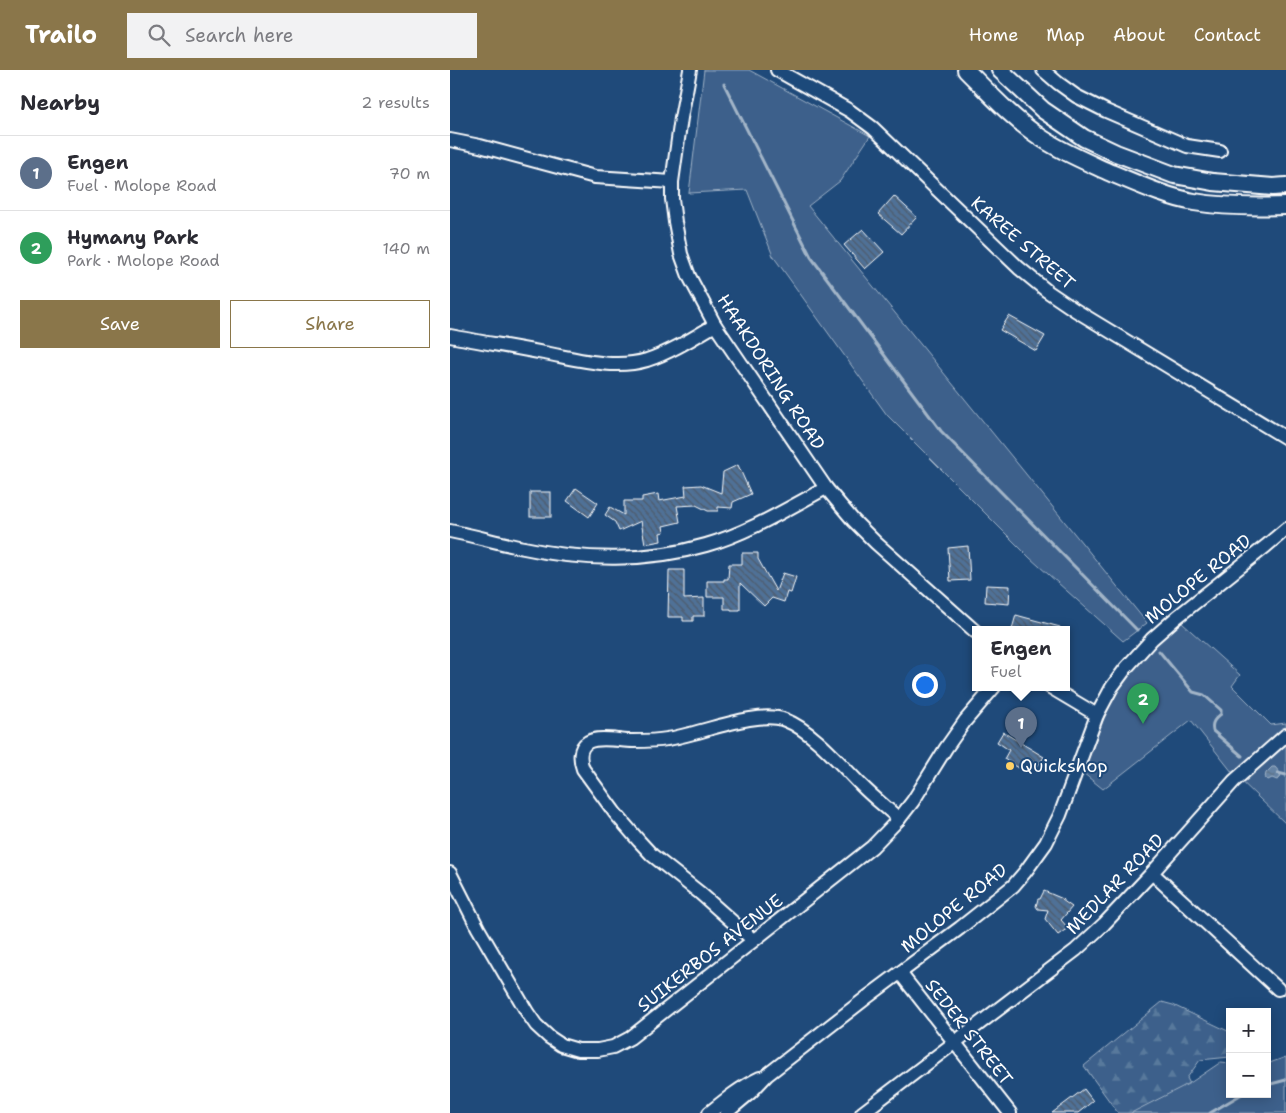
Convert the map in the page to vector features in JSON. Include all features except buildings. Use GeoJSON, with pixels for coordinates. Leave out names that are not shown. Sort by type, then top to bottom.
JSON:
{"type":"FeatureCollection","features":[{"type":"Feature","properties":{"kind":"main road"},"geometry":{"type":"LineString","coordinates":[[966,70],[1016,118],[1039,136],[1063,151],[1133,182],[1194,202],[1230,206],[1286,206]]}},
{"type":"Feature","properties":{"kind":"main road"},"geometry":{"type":"LineString","coordinates":[[1000,70],[1043,110],[1084,138],[1116,153],[1174,175],[1213,182],[1272,187],[1286,186]]}},
{"type":"Feature","properties":{"kind":"street","name":"HAAKDORING ROAD"},"geometry":{"type":"LineString","coordinates":[[690,70],[672,182],[675,222],[681,254],[689,276],[715,325],[826,488],[853,520],[876,543],[972,628]]}},
{"type":"Feature","properties":{"kind":"street","name":"KAREE STREET"},"geometry":{"type":"LineString","coordinates":[[777,70],[850,110],[873,128],[1020,268],[1047,291],[1075,310],[1286,438]]}},
{"type":"Feature","properties":{"kind":"street"},"geometry":{"type":"LineString","coordinates":[[1043,70],[1076,96],[1106,110],[1187,146],[1220,151]]}},
{"type":"Feature","properties":{"kind":"street"},"geometry":{"type":"LineString","coordinates":[[450,140],[480,146],[595,177],[672,182]]}},
{"type":"Feature","properties":{"kind":"street"},"geometry":{"type":"LineString","coordinates":[[450,336],[584,360],[610,364],[628,364],[663,354],[715,325]]}},
{"type":"Feature","properties":{"kind":"street"},"geometry":{"type":"LineString","coordinates":[[450,531],[526,549],[601,558],[633,558],[705,545],[729,537],[826,488]]}},
{"type":"Feature","properties":{"kind":"street","name":"MOLOPE ROAD"},"geometry":{"type":"LineString","coordinates":[[726,1113],[751,1092],[767,1075],[1013,886],[1046,843],[1060,815],[1097,715],[1126,668],[1152,639],[1176,617],[1286,529]]}},
{"type":"Feature","properties":{"kind":"street","name":"SUIKERBOS AVENUE"},"geometry":{"type":"LineString","coordinates":[[450,873],[478,928],[536,1025],[549,1037],[578,1050],[598,1050],[613,1047],[630,1038],[872,847],[899,819],[922,788],[965,721],[991,691]]}},
{"type":"Feature","properties":{"kind":"street"},"geometry":{"type":"LineString","coordinates":[[1057,691],[1097,715]]}},
{"type":"Feature","properties":{"kind":"street"},"geometry":{"type":"LineString","coordinates":[[753,940],[700,893],[662,864],[638,841],[583,770],[580,757],[584,745],[589,741],[598,739],[651,741],[681,737],[744,720],[771,717],[782,718],[798,726],[816,740],[865,789],[899,819]]}},
{"type":"Feature","properties":{"kind":"street","name":"MEDLAR ROAD"},"geometry":{"type":"LineString","coordinates":[[862,1113],[1076,950],[1104,924],[1152,873],[1234,781],[1286,735]]}},
{"type":"Feature","properties":{"kind":"street"},"geometry":{"type":"LineString","coordinates":[[1152,873],[1278,988]]}},
{"type":"Feature","properties":{"kind":"street","name":"SEDER STREET"},"geometry":{"type":"LineString","coordinates":[[900,973],[1010,1113]]}},
{"type":"Feature","properties":{"kind":"street","name":"MOLOPE ROAD"},"geometry":{"type":"LineString","coordinates":[[708,1113],[737,1091],[767,1075]]}},
{"type":"Feature","properties":{"kind":"green space"},"geometry":{"type":"Polygon","coordinates":[[[704,70],[749,70],[870,136],[840,181],[808,206],[1147,623],[1123,641],[1030,558],[887,415],[773,256],[747,190],[689,193],[704,70]]]}},
{"type":"Feature","properties":{"kind":"green space"},"geometry":{"type":"Polygon","coordinates":[[[1182,623],[1240,675],[1232,686],[1271,725],[1286,723],[1286,824],[1232,772],[1191,720],[1103,789],[1083,773],[1111,703],[1127,676],[1156,642],[1182,623]]]}},
{"type":"Feature","properties":{"kind":"green space"},"geometry":{"type":"Polygon","coordinates":[[[1162,1002],[1173,1005],[1226,1030],[1226,1057],[1200,1060],[1187,1078],[1193,1090],[1228,1113],[1118,1113],[1084,1066],[1162,1002]]]}},
{"type":"Feature","properties":{"kind":"green space"},"geometry":{"type":"Polygon","coordinates":[[[1286,1057],[1286,1113],[1131,1113],[1190,1083],[1221,1062],[1226,1063],[1226,1098],[1271,1098],[1271,1063],[1286,1057]]]}},
{"type":"Feature","properties":{"kind":"water"},"geometry":{"type":"Polygon","coordinates":[[[1272,767],[1275,767],[1281,774],[1277,780],[1265,778],[1266,773],[1272,767]]]}},
{"type":"Feature","properties":{"kind":"waterway"},"geometry":{"type":"LineString","coordinates":[[724,84],[811,257],[941,431],[1137,630]]}},
{"type":"Feature","properties":{"kind":"waterway"},"geometry":{"type":"LineString","coordinates":[[1159,651],[1193,692],[1204,695],[1221,710],[1221,714],[1213,723],[1213,731],[1242,756]]}},
{"type":"Feature","properties":{"kind":"waterway"},"geometry":{"type":"LineString","coordinates":[[1278,773],[1286,775]]}},
{"type":"Feature","properties":{"kind":"waterway"},"geometry":{"type":"LineString","coordinates":[[1271,1084],[1286,1080]]}},
{"type":"Feature","properties":{"kind":"waterway"},"geometry":{"type":"LineString","coordinates":[[1210,1113],[1235,1098]]}},
{"type":"Feature","properties":{"kind":"place","name":"Hymany Park"},"geometry":{"type":"Point","coordinates":[1143,724]}},
{"type":"Feature","properties":{"kind":"place","name":"Engen"},"geometry":{"type":"Point","coordinates":[1021,748]}},
{"type":"Feature","properties":{"kind":"place","name":"Quickshop"},"geometry":{"type":"Point","coordinates":[1010,766]}}]}
